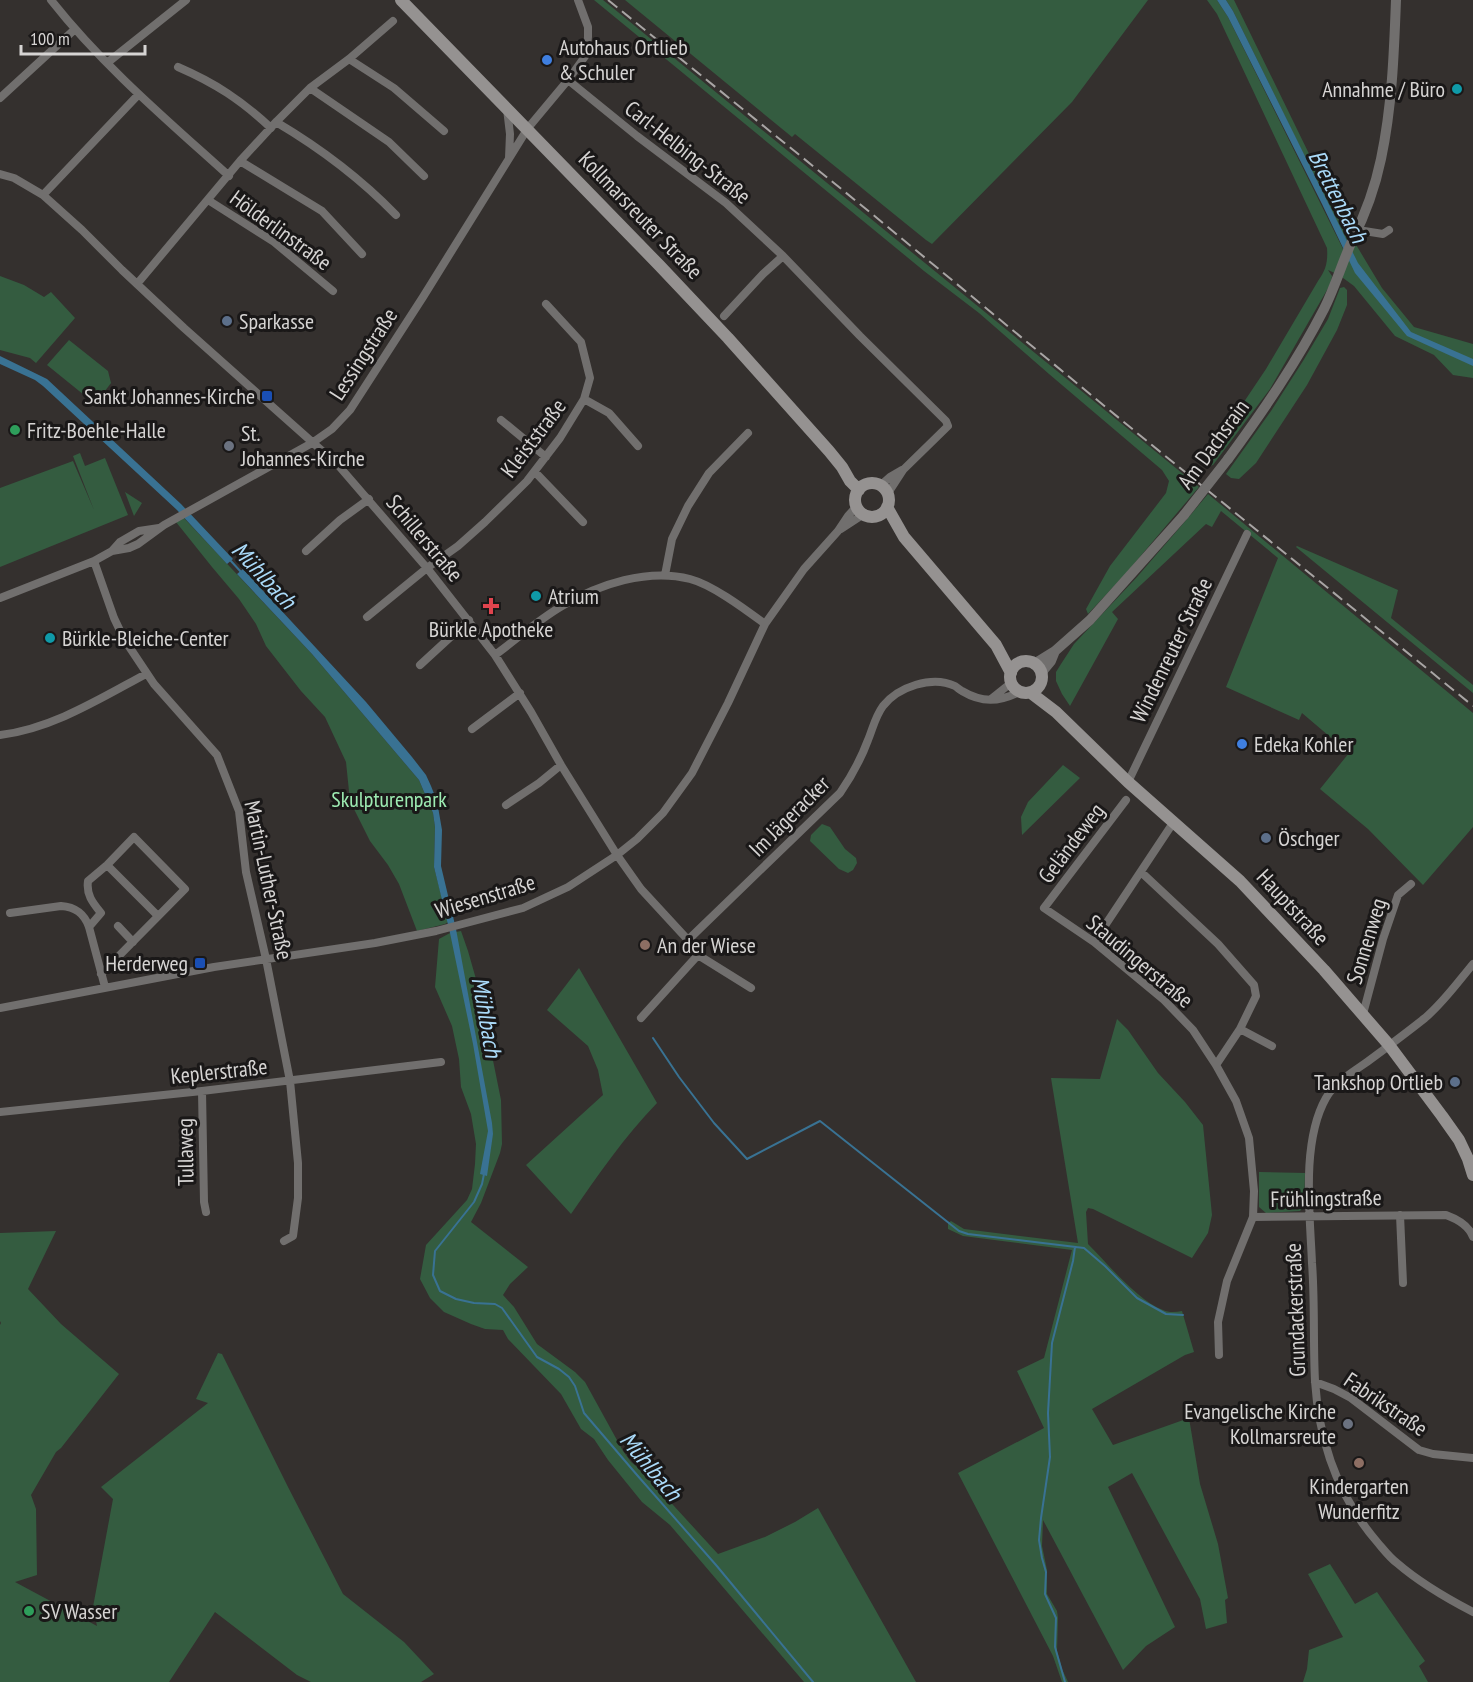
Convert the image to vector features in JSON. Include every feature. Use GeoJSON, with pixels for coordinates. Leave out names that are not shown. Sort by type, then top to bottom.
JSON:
{"type":"FeatureCollection","features":[{"type":"Feature","properties":{"kind":"main road","name":"Kollmarsreuter Straße"},"geometry":{"type":"LineString","coordinates":[[401,0],[528,128],[728,338],[842,467],[850,481],[862,487]]}},
{"type":"Feature","properties":{"kind":"main road"},"geometry":{"type":"LineString","coordinates":[[872,483],[884,489],[889,501],[884,511],[873,516],[861,510],[856,499],[862,487],[872,483]]}},
{"type":"Feature","properties":{"kind":"main road"},"geometry":{"type":"LineString","coordinates":[[884,511],[1027,680]]}},
{"type":"Feature","properties":{"kind":"main road"},"geometry":{"type":"LineString","coordinates":[[996,645],[1020,663],[1027,662],[1027,680]]}},
{"type":"Feature","properties":{"kind":"main road","name":"Hauptstraße"},"geometry":{"type":"LineString","coordinates":[[1027,680],[1056,712],[1128,782],[1240,881],[1363,1014],[1470,1156],[1473,1175]]}},
{"type":"Feature","properties":{"kind":"street"},"geometry":{"type":"LineString","coordinates":[[51,0],[74,30],[138,95],[229,176]]}},
{"type":"Feature","properties":{"kind":"street"},"geometry":{"type":"LineString","coordinates":[[107,63],[186,0]]}},
{"type":"Feature","properties":{"kind":"street"},"geometry":{"type":"LineString","coordinates":[[528,128],[586,55],[588,27],[578,0]]}},
{"type":"Feature","properties":{"kind":"street","name":"Am Dachsrain"},"geometry":{"type":"LineString","coordinates":[[1027,680],[1052,662],[1055,651],[1090,620],[1184,515],[1254,423],[1305,343],[1323,310],[1358,230],[1380,162],[1394,66],[1396,0]]}},
{"type":"Feature","properties":{"kind":"street","name":"Hölderlinstraße"},"geometry":{"type":"LineString","coordinates":[[137,284],[273,125],[310,88],[349,59],[393,21]]}},
{"type":"Feature","properties":{"kind":"street"},"geometry":{"type":"LineString","coordinates":[[0,98],[74,30]]}},
{"type":"Feature","properties":{"kind":"street"},"geometry":{"type":"LineString","coordinates":[[349,59],[394,88],[444,131]]}},
{"type":"Feature","properties":{"kind":"street"},"geometry":{"type":"LineString","coordinates":[[178,67],[207,80],[273,125],[303,138],[339,163],[396,215]]}},
{"type":"Feature","properties":{"kind":"street","name":"Carl-Helbing-Straße"},"geometry":{"type":"LineString","coordinates":[[568,80],[637,136],[726,203],[783,256],[946,421],[948,426],[884,489]]}},
{"type":"Feature","properties":{"kind":"street"},"geometry":{"type":"LineString","coordinates":[[310,88],[389,142],[424,176]]}},
{"type":"Feature","properties":{"kind":"street"},"geometry":{"type":"LineString","coordinates":[[43,195],[138,95]]}},
{"type":"Feature","properties":{"kind":"street"},"geometry":{"type":"LineString","coordinates":[[507,109],[510,134],[509,158]]}},
{"type":"Feature","properties":{"kind":"street","name":"Lessingstraße"},"geometry":{"type":"LineString","coordinates":[[0,598],[94,561],[139,531],[160,528],[312,443],[332,429],[353,405],[528,128]]}},
{"type":"Feature","properties":{"kind":"street","name":"Hölderlinstraße"},"geometry":{"type":"LineString","coordinates":[[240,161],[322,211],[362,254]]}},
{"type":"Feature","properties":{"kind":"street","name":"Schillerstraße"},"geometry":{"type":"LineString","coordinates":[[0,174],[14,177],[43,195],[137,284],[338,465],[427,568],[495,655],[520,693],[561,765],[641,890],[687,940],[698,956],[751,988]]}},
{"type":"Feature","properties":{"kind":"street","name":"Hölderlinstraße"},"geometry":{"type":"LineString","coordinates":[[208,200],[274,242],[333,291]]}},
{"type":"Feature","properties":{"kind":"street"},"geometry":{"type":"LineString","coordinates":[[1358,230],[1383,234],[1389,230]]}},
{"type":"Feature","properties":{"kind":"street"},"geometry":{"type":"LineString","coordinates":[[724,316],[783,256]]}},
{"type":"Feature","properties":{"kind":"street","name":"Kleiststraße"},"geometry":{"type":"LineString","coordinates":[[367,617],[458,546],[535,472],[584,399],[590,378],[581,342],[546,304]]}},
{"type":"Feature","properties":{"kind":"street"},"geometry":{"type":"LineString","coordinates":[[584,399],[609,413],[638,446]]}},
{"type":"Feature","properties":{"kind":"street"},"geometry":{"type":"LineString","coordinates":[[501,420],[546,457]]}},
{"type":"Feature","properties":{"kind":"street"},"geometry":{"type":"LineString","coordinates":[[665,575],[672,539],[688,506],[709,473],[748,433]]}},
{"type":"Feature","properties":{"kind":"street"},"geometry":{"type":"LineString","coordinates":[[535,472],[583,522]]}},
{"type":"Feature","properties":{"kind":"street"},"geometry":{"type":"LineString","coordinates":[[306,551],[340,520],[369,499]]}},
{"type":"Feature","properties":{"kind":"street","name":"Wiesenstraße"},"geometry":{"type":"LineString","coordinates":[[0,1008],[105,987],[375,943],[444,929],[523,908],[568,887],[617,855],[663,813],[686,782],[728,703],[765,624],[804,570],[848,516],[861,510]]}},
{"type":"Feature","properties":{"kind":"street","name":"Windenreuter Straße"},"geometry":{"type":"LineString","coordinates":[[1128,782],[1247,534]]}},
{"type":"Feature","properties":{"kind":"street","name":"Martin-Luther-Straße"},"geometry":{"type":"LineString","coordinates":[[94,561],[124,639],[154,684],[217,755],[239,811],[246,872],[290,1081],[298,1163],[298,1198],[293,1236],[284,1241]]}},
{"type":"Feature","properties":{"kind":"street"},"geometry":{"type":"LineString","coordinates":[[495,655],[561,606],[591,591],[624,580],[665,575],[691,579],[700,583],[737,604],[765,624]]}},
{"type":"Feature","properties":{"kind":"street"},"geometry":{"type":"LineString","coordinates":[[420,665],[469,620]]}},
{"type":"Feature","properties":{"kind":"street"},"geometry":{"type":"LineString","coordinates":[[0,735],[39,725],[86,705],[146,674]]}},
{"type":"Feature","properties":{"kind":"street","name":"Im Jägeracker"},"geometry":{"type":"LineString","coordinates":[[687,940],[840,793],[868,740],[874,720],[884,705],[900,692],[911,686],[938,683],[954,686],[980,699],[991,699],[1027,680]]}},
{"type":"Feature","properties":{"kind":"street"},"geometry":{"type":"LineString","coordinates":[[472,729],[520,693]]}},
{"type":"Feature","properties":{"kind":"street"},"geometry":{"type":"LineString","coordinates":[[506,805],[561,765]]}},
{"type":"Feature","properties":{"kind":"street","name":"Geländeweg"},"geometry":{"type":"LineString","coordinates":[[1044,908],[1126,800]]}},
{"type":"Feature","properties":{"kind":"street"},"geometry":{"type":"LineString","coordinates":[[1094,942],[1173,823]]}},
{"type":"Feature","properties":{"kind":"street"},"geometry":{"type":"LineString","coordinates":[[89,927],[101,913],[90,900],[88,881],[134,837],[185,889],[101,974]]}},
{"type":"Feature","properties":{"kind":"street"},"geometry":{"type":"LineString","coordinates":[[107,865],[158,916]]}},
{"type":"Feature","properties":{"kind":"street"},"geometry":{"type":"LineString","coordinates":[[1141,872],[1218,945],[1254,985],[1256,996],[1240,1029],[1216,1065]]}},
{"type":"Feature","properties":{"kind":"street","name":"Sonnenweg"},"geometry":{"type":"LineString","coordinates":[[1363,1014],[1383,939],[1398,895],[1411,884]]}},
{"type":"Feature","properties":{"kind":"street"},"geometry":{"type":"LineString","coordinates":[[10,913],[69,907],[78,910],[89,927],[105,987]]}},
{"type":"Feature","properties":{"kind":"street","name":"Staudingerstraße"},"geometry":{"type":"LineString","coordinates":[[1044,908],[1094,942],[1164,1000],[1193,1030],[1236,1101],[1250,1138],[1254,1191],[1253,1217],[1227,1281],[1218,1322],[1219,1355]]}},
{"type":"Feature","properties":{"kind":"street"},"geometry":{"type":"LineString","coordinates":[[118,926],[133,942]]}},
{"type":"Feature","properties":{"kind":"street"},"geometry":{"type":"LineString","coordinates":[[641,1018],[698,956]]}},
{"type":"Feature","properties":{"kind":"street","name":"Grundackerstraße"},"geometry":{"type":"LineString","coordinates":[[1473,964],[1427,1016],[1339,1082],[1327,1097],[1319,1116],[1310,1156],[1309,1172],[1315,1382],[1319,1420],[1327,1455],[1354,1512],[1395,1562],[1431,1588],[1473,1612]]}},
{"type":"Feature","properties":{"kind":"street"},"geometry":{"type":"LineString","coordinates":[[1240,1029],[1272,1046]]}},
{"type":"Feature","properties":{"kind":"street","name":"Keplerstraße"},"geometry":{"type":"LineString","coordinates":[[0,1112],[202,1091],[441,1062]]}},
{"type":"Feature","properties":{"kind":"street","name":"Tullaweg"},"geometry":{"type":"LineString","coordinates":[[202,1091],[206,1212]]}},
{"type":"Feature","properties":{"kind":"street","name":"Frühlingstraße"},"geometry":{"type":"LineString","coordinates":[[1400,1215],[1403,1283]]}},
{"type":"Feature","properties":{"kind":"street","name":"Frühlingstraße"},"geometry":{"type":"LineString","coordinates":[[1253,1217],[1446,1215],[1458,1220],[1472,1233]]}},
{"type":"Feature","properties":{"kind":"street","name":"Fabrikstraße"},"geometry":{"type":"LineString","coordinates":[[1315,1382],[1351,1398],[1419,1450],[1433,1454],[1473,1458]]}},
{"type":"Feature","properties":{"kind":"green space"},"geometry":{"type":"Polygon","coordinates":[[[594,0],[603,0],[613,8],[1199,487],[1088,614],[1086,609],[1110,566],[1166,493],[1169,481],[1162,470],[979,313],[924,271],[594,0]]]}},
{"type":"Feature","properties":{"kind":"green space"},"geometry":{"type":"Polygon","coordinates":[[[625,0],[1148,0],[1072,102],[932,244],[795,134],[792,137],[625,0]]]}},
{"type":"Feature","properties":{"kind":"green space"},"geometry":{"type":"Polygon","coordinates":[[[1207,0],[1217,0],[1228,17],[1346,255],[1350,248],[1226,0],[1234,0],[1352,242],[1355,243],[1382,288],[1414,327],[1473,344],[1473,378],[1453,375],[1434,355],[1395,336],[1354,286],[1328,270],[1332,276],[1331,283],[1270,389],[1210,466],[1203,463],[1266,369],[1321,277],[1326,266],[1327,248],[1217,14],[1207,0]]]}},
{"type":"Feature","properties":{"kind":"green space"},"geometry":{"type":"Polygon","coordinates":[[[0,276],[24,285],[44,297],[51,292],[75,318],[36,363],[30,358],[0,350],[0,276]]]}},
{"type":"Feature","properties":{"kind":"green space"},"geometry":{"type":"Polygon","coordinates":[[[1344,287],[1347,290],[1347,305],[1337,330],[1307,385],[1256,463],[1239,479],[1231,478],[1226,474],[1303,361],[1328,319],[1340,288],[1344,287]]]}},
{"type":"Feature","properties":{"kind":"green space"},"geometry":{"type":"Polygon","coordinates":[[[69,340],[108,371],[111,383],[99,399],[89,399],[47,365],[69,340]]]}},
{"type":"Feature","properties":{"kind":"green space"},"geometry":{"type":"Polygon","coordinates":[[[80,453],[85,466],[105,458],[128,515],[0,567],[0,488],[73,461],[94,510],[73,456],[80,453]]]}},
{"type":"Feature","properties":{"kind":"green space"},"geometry":{"type":"Polygon","coordinates":[[[125,492],[142,503],[134,516],[125,492]]]}},
{"type":"Feature","properties":{"kind":"green space"},"geometry":{"type":"Polygon","coordinates":[[[1208,494],[1473,713],[1473,827],[1423,885],[1368,829],[1320,789],[1349,753],[1302,713],[1299,720],[1226,687],[1278,558],[1221,511],[1212,527],[1206,524],[1112,612],[1118,619],[1070,706],[1062,694],[1056,681],[1056,672],[1074,644],[1137,577],[1208,494]]]}},
{"type":"Feature","properties":{"kind":"green space","name":"Skulpturenpark"},"geometry":{"type":"Polygon","coordinates":[[[183,517],[312,654],[419,780],[433,813],[434,867],[448,922],[445,924],[417,931],[399,884],[370,841],[350,801],[346,762],[325,717],[301,691],[266,646],[256,624],[239,599],[176,522],[183,517]]]}},
{"type":"Feature","properties":{"kind":"green space"},"geometry":{"type":"Polygon","coordinates":[[[1296,547],[1398,590],[1391,618],[1473,685],[1473,693],[1296,547]]]}},
{"type":"Feature","properties":{"kind":"green space"},"geometry":{"type":"Polygon","coordinates":[[[1063,765],[1080,778],[1022,835],[1021,817],[1028,802],[1063,765]]]}},
{"type":"Feature","properties":{"kind":"green space"},"geometry":{"type":"Polygon","coordinates":[[[822,824],[830,827],[845,849],[856,858],[857,863],[848,873],[839,869],[810,841],[811,835],[822,824]]]}},
{"type":"Feature","properties":{"kind":"green space"},"geometry":{"type":"Polygon","coordinates":[[[461,931],[478,986],[501,1100],[502,1144],[500,1153],[481,1203],[471,1222],[528,1267],[510,1284],[503,1295],[514,1307],[537,1344],[585,1382],[631,1462],[718,1554],[765,1537],[818,1508],[916,1682],[804,1682],[670,1525],[642,1502],[594,1439],[581,1429],[561,1394],[508,1339],[503,1330],[485,1329],[471,1324],[444,1312],[430,1298],[420,1279],[426,1245],[467,1200],[472,1189],[475,1164],[476,1144],[471,1114],[461,1087],[459,1059],[452,1026],[435,987],[439,939],[450,933],[461,931]]]}},
{"type":"Feature","properties":{"kind":"green space"},"geometry":{"type":"Polygon","coordinates":[[[579,968],[657,1103],[622,1143],[571,1214],[526,1165],[603,1095],[598,1070],[588,1046],[547,1010],[579,968]]]}},
{"type":"Feature","properties":{"kind":"green space"},"geometry":{"type":"Polygon","coordinates":[[[1117,1019],[1128,1030],[1158,1073],[1203,1125],[1212,1215],[1208,1233],[1192,1258],[1088,1208],[1086,1212],[1088,1244],[1123,1281],[1143,1298],[1165,1311],[1182,1311],[1194,1352],[1092,1409],[1113,1445],[1189,1418],[1200,1484],[1218,1544],[1228,1598],[1225,1600],[1227,1623],[1206,1629],[1200,1599],[1132,1473],[1108,1487],[1175,1627],[1146,1646],[1123,1670],[1043,1520],[1042,1546],[1047,1570],[1047,1594],[1057,1611],[1057,1651],[1068,1682],[1062,1682],[1053,1656],[958,1473],[1044,1428],[1017,1371],[1044,1358],[1072,1250],[963,1236],[948,1229],[948,1223],[951,1221],[964,1229],[1078,1243],[1051,1078],[1100,1079],[1117,1019]]]}},
{"type":"Feature","properties":{"kind":"green space"},"geometry":{"type":"Polygon","coordinates":[[[1259,1172],[1305,1173],[1304,1206],[1300,1211],[1266,1213],[1259,1207],[1259,1172]]]}},
{"type":"Feature","properties":{"kind":"green space"},"geometry":{"type":"Polygon","coordinates":[[[56,1231],[28,1289],[61,1324],[119,1374],[56,1452],[31,1495],[36,1509],[37,1575],[15,1582],[97,1626],[93,1607],[113,1499],[101,1487],[208,1403],[196,1399],[218,1353],[222,1354],[343,1594],[404,1642],[434,1674],[421,1682],[311,1682],[297,1675],[215,1612],[169,1682],[0,1682],[0,1233],[56,1231]]]}},
{"type":"Feature","properties":{"kind":"green space"},"geometry":{"type":"Polygon","coordinates":[[[1330,1564],[1355,1604],[1377,1592],[1425,1661],[1419,1666],[1428,1682],[1303,1682],[1309,1650],[1343,1637],[1308,1574],[1330,1564]]]}},
{"type":"Feature","properties":{"kind":"water"},"geometry":{"type":"Polygon","coordinates":[[[1217,0],[1226,0],[1233,11],[1358,263],[1411,332],[1473,359],[1473,366],[1407,336],[1355,273],[1228,17],[1217,0]]]}},
{"type":"Feature","properties":{"kind":"water"},"geometry":{"type":"Polygon","coordinates":[[[0,356],[47,379],[181,504],[233,559],[227,564],[177,510],[43,386],[0,364],[0,356]]]}},
{"type":"Feature","properties":{"kind":"water"},"geometry":{"type":"Polygon","coordinates":[[[243,569],[366,702],[426,775],[431,786],[437,801],[442,830],[441,866],[456,929],[492,1123],[493,1134],[487,1176],[480,1174],[488,1131],[473,1044],[434,867],[433,813],[419,780],[312,654],[237,574],[243,569]]]}},
{"type":"Feature","properties":{"kind":"waterway","name":"Mühlbach"},"geometry":{"type":"LineString","coordinates":[[230,560],[242,573]]}},
{"type":"Feature","properties":{"kind":"waterway"},"geometry":{"type":"LineString","coordinates":[[653,1038],[714,1123],[747,1159],[820,1121],[959,1231],[1084,1248],[1137,1298],[1166,1314],[1183,1315]]}},
{"type":"Feature","properties":{"kind":"waterway","name":"Mühlbach"},"geometry":{"type":"LineString","coordinates":[[484,1174],[474,1202],[435,1251],[433,1275],[440,1291],[456,1299],[495,1304],[502,1308],[537,1357],[569,1377],[575,1386],[584,1413],[716,1565],[813,1682]]}},
{"type":"Feature","properties":{"kind":"waterway"},"geometry":{"type":"LineString","coordinates":[[1065,1682],[1055,1647],[1056,1618],[1045,1594],[1046,1572],[1039,1540],[1050,1457],[1048,1413],[1052,1343],[1075,1247]]}},
{"type":"Feature","properties":{"kind":"railway"},"geometry":{"type":"LineString","coordinates":[[608,0],[1473,706]]}},
{"type":"Feature","properties":{"kind":"place","name":"Autohaus Ortlieb & Schuler"},"geometry":{"type":"Point","coordinates":[547,60]}},
{"type":"Feature","properties":{"kind":"place","name":"Annahme / Büro"},"geometry":{"type":"Point","coordinates":[1457,89]}},
{"type":"Feature","properties":{"kind":"place","name":"Sparkasse"},"geometry":{"type":"Point","coordinates":[227,321]}},
{"type":"Feature","properties":{"kind":"place","name":"Sankt Johannes-Kirche"},"geometry":{"type":"Point","coordinates":[267,396]}},
{"type":"Feature","properties":{"kind":"place","name":"Fritz-Boehle-Halle"},"geometry":{"type":"Point","coordinates":[15,430]}},
{"type":"Feature","properties":{"kind":"place","name":"St. Johannes-Kirche"},"geometry":{"type":"Point","coordinates":[229,446]}},
{"type":"Feature","properties":{"kind":"place","name":"Atrium"},"geometry":{"type":"Point","coordinates":[536,596]}},
{"type":"Feature","properties":{"kind":"place","name":"Bürkle Apotheke"},"geometry":{"type":"Point","coordinates":[491,606]}},
{"type":"Feature","properties":{"kind":"place","name":"Bürkle-Bleiche-Center"},"geometry":{"type":"Point","coordinates":[50,638]}},
{"type":"Feature","properties":{"kind":"place","name":"Edeka Kohler"},"geometry":{"type":"Point","coordinates":[1242,744]}},
{"type":"Feature","properties":{"kind":"place","name":"Öschger"},"geometry":{"type":"Point","coordinates":[1266,838]}},
{"type":"Feature","properties":{"kind":"place","name":"An der Wiese"},"geometry":{"type":"Point","coordinates":[645,945]}},
{"type":"Feature","properties":{"kind":"place","name":"Herderweg"},"geometry":{"type":"Point","coordinates":[200,963]}},
{"type":"Feature","properties":{"kind":"place","name":"Tankshop Ortlieb"},"geometry":{"type":"Point","coordinates":[1455,1082]}},
{"type":"Feature","properties":{"kind":"place","name":"Evangelische Kirche Kollmarsreute"},"geometry":{"type":"Point","coordinates":[1348,1424]}},
{"type":"Feature","properties":{"kind":"place","name":"Kindergarten Wunderfitz"},"geometry":{"type":"Point","coordinates":[1359,1463]}},
{"type":"Feature","properties":{"kind":"place","name":"SV Wasser"},"geometry":{"type":"Point","coordinates":[29,1611]}},
{"type":"Feature","properties":{"kind":"water label","name":"Brettenbach"},"geometry":{"type":"Point","coordinates":[1338,196]}}]}
